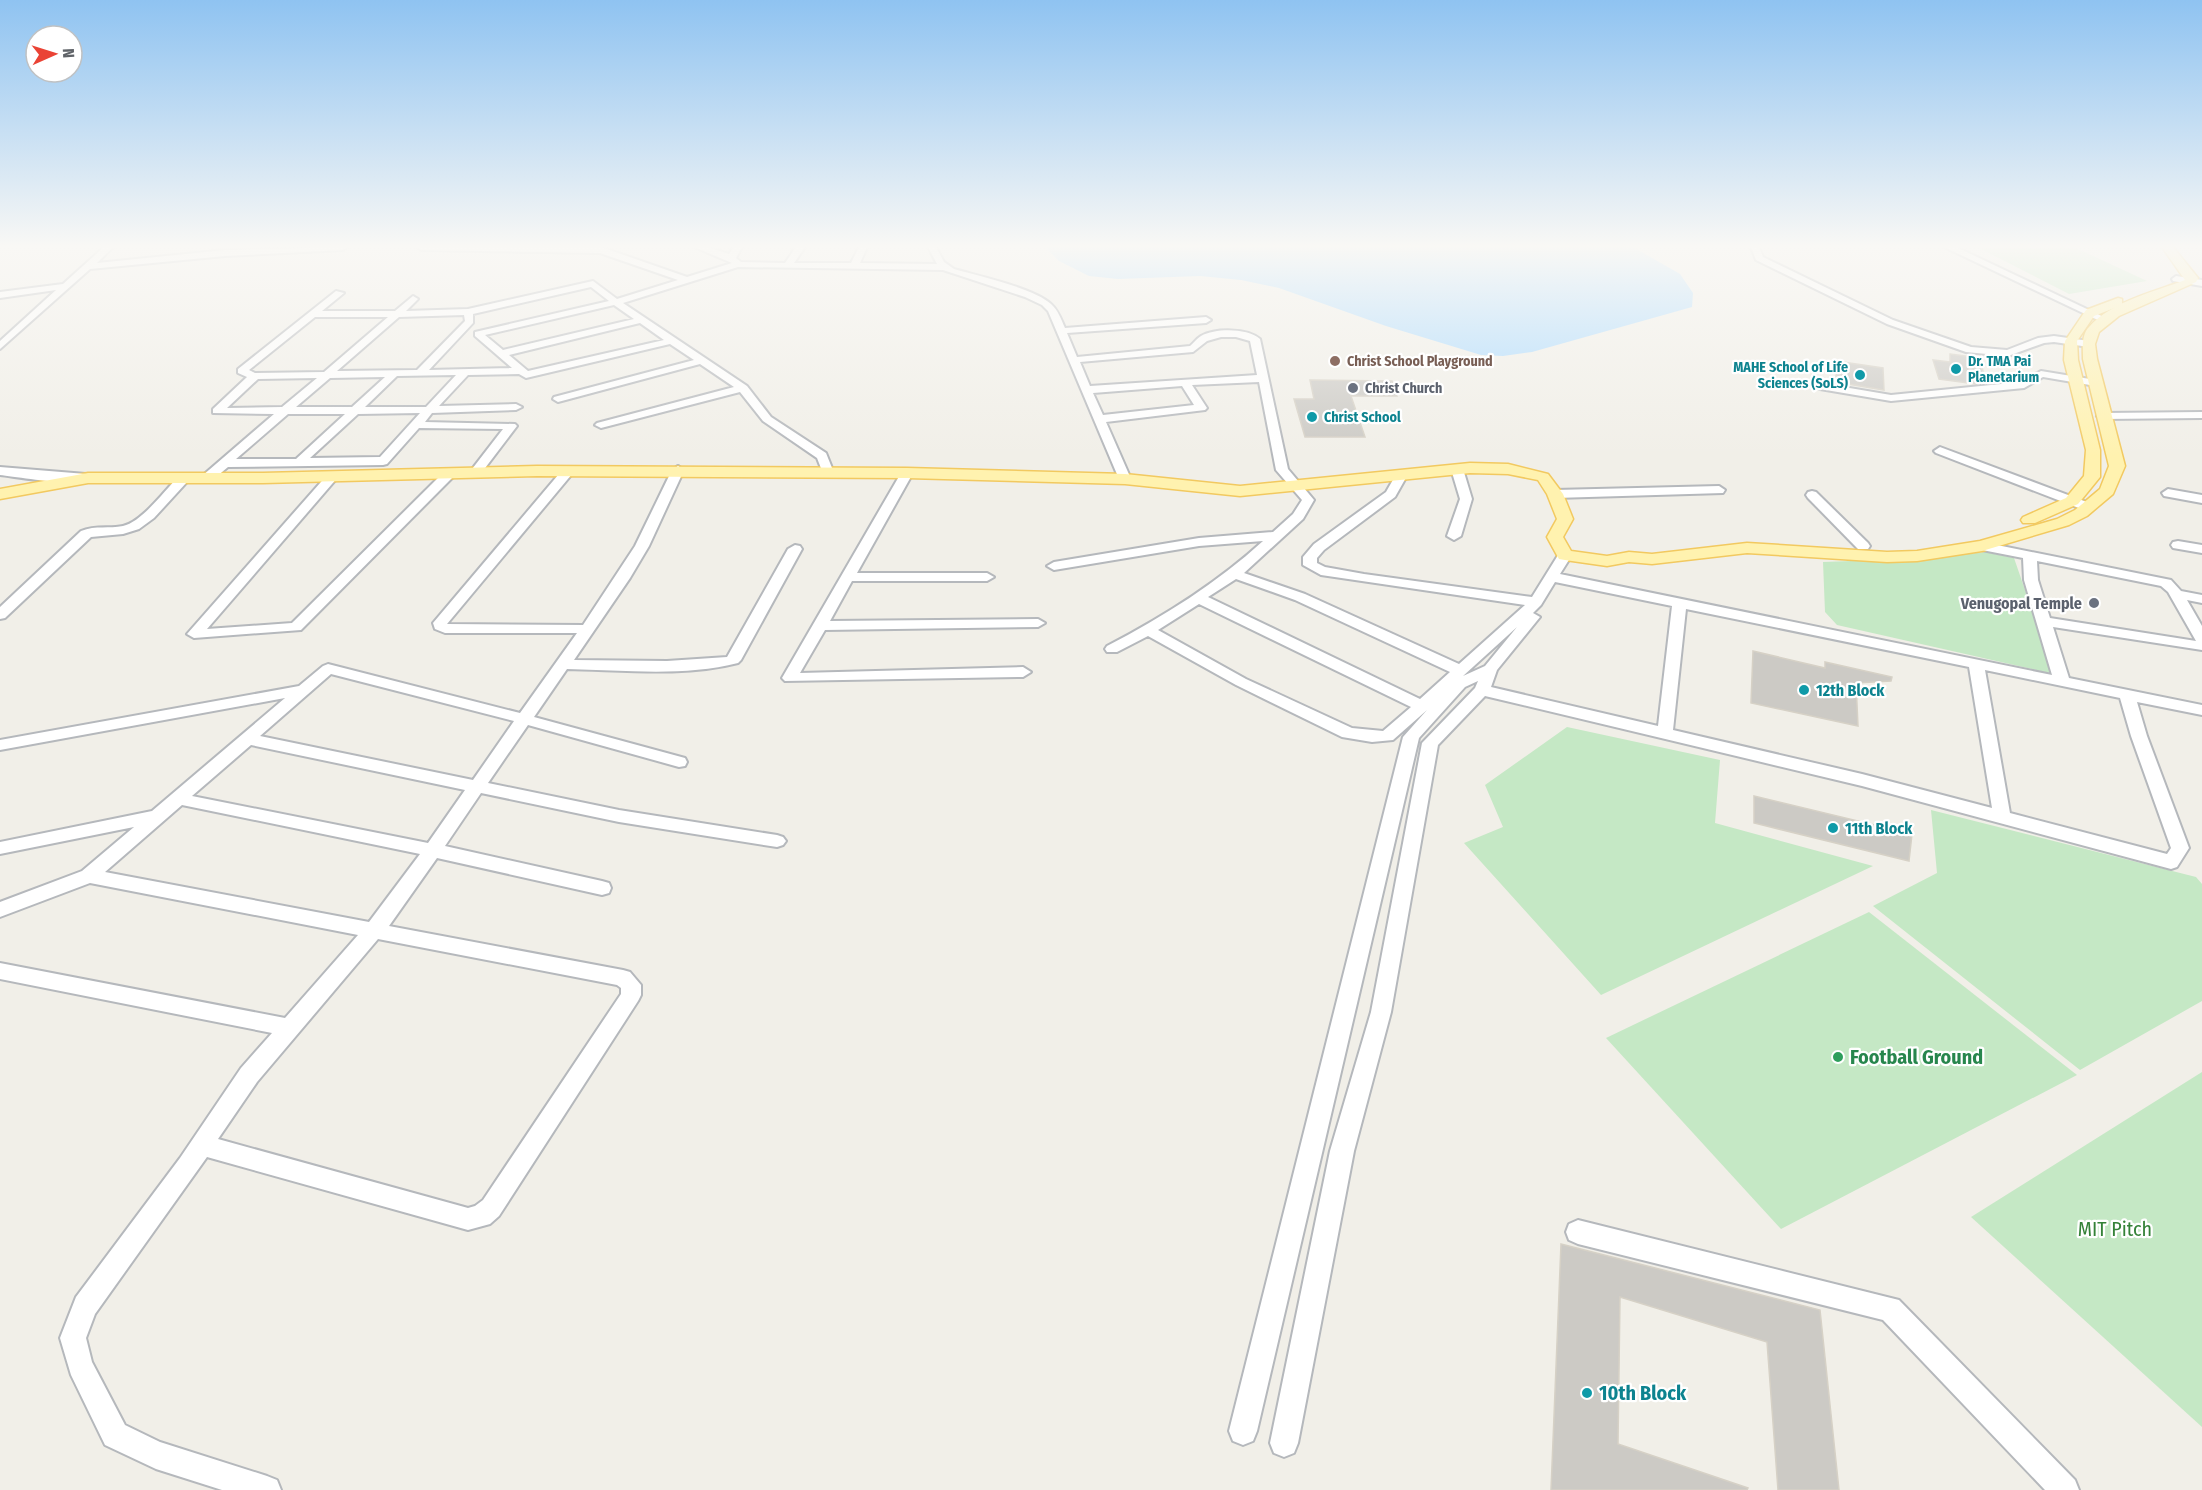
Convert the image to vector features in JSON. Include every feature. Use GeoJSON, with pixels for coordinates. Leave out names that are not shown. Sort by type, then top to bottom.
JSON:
{"type":"FeatureCollection","features":[{"type":"Feature","properties":{"kind":"main road"},"geometry":{"type":"LineString","coordinates":[[1629,557],[1642,549],[1683,543],[1741,539],[1863,546],[1953,542],[2029,520],[2072,501],[2092,477],[2093,450],[2071,360],[2072,341],[2088,317]]}},
{"type":"Feature","properties":{"kind":"main road"},"geometry":{"type":"LineString","coordinates":[[0,494],[88,478],[206,479],[678,470],[907,472],[1125,479],[1240,491],[1457,469],[1508,469],[1543,477],[1555,494],[1564,519],[1555,537],[1565,555],[1607,561],[1629,557],[1652,559],[1747,548],[1887,557],[1917,555],[1982,546],[2063,522],[2088,507],[2107,491],[2117,466],[2103,416],[2090,344],[2093,330],[2111,317]]}},
{"type":"Feature","properties":{"kind":"street"},"geometry":{"type":"LineString","coordinates":[[0,346],[33,317]]}},
{"type":"Feature","properties":{"kind":"street"},"geometry":{"type":"LineString","coordinates":[[310,317],[242,371],[255,376],[520,371]]}},
{"type":"Feature","properties":{"kind":"street"},"geometry":{"type":"LineString","coordinates":[[206,479],[394,317]]}},
{"type":"Feature","properties":{"kind":"street"},"geometry":{"type":"LineString","coordinates":[[420,373],[470,321],[469,317]]}},
{"type":"Feature","properties":{"kind":"street"},"geometry":{"type":"LineString","coordinates":[[553,317],[478,334],[526,375],[672,341]]}},
{"type":"Feature","properties":{"kind":"street"},"geometry":{"type":"LineString","coordinates":[[636,317],[743,388],[767,419],[822,456],[828,473]]}},
{"type":"Feature","properties":{"kind":"street"},"geometry":{"type":"LineString","coordinates":[[1055,317],[1125,479]]}},
{"type":"Feature","properties":{"kind":"street"},"geometry":{"type":"LineString","coordinates":[[1879,317],[1970,350],[2008,353],[2042,340],[2090,344]]}},
{"type":"Feature","properties":{"kind":"street"},"geometry":{"type":"LineString","coordinates":[[2098,317],[2105,320]]}},
{"type":"Feature","properties":{"kind":"street"},"geometry":{"type":"LineString","coordinates":[[500,354],[641,320]]}},
{"type":"Feature","properties":{"kind":"street"},"geometry":{"type":"LineString","coordinates":[[1061,331],[1206,320]]}},
{"type":"Feature","properties":{"kind":"street"},"geometry":{"type":"LineString","coordinates":[[1073,360],[1193,349],[1199,341],[1207,337],[1231,334],[1250,336],[1255,339],[1282,470],[1308,500],[1298,516],[1235,574],[1148,630],[1112,650]]}},
{"type":"Feature","properties":{"kind":"street"},"geometry":{"type":"LineString","coordinates":[[558,399],[701,360]]}},
{"type":"Feature","properties":{"kind":"street"},"geometry":{"type":"LineString","coordinates":[[224,463],[383,461],[465,372]]}},
{"type":"Feature","properties":{"kind":"street"},"geometry":{"type":"LineString","coordinates":[[299,462],[394,374]]}},
{"type":"Feature","properties":{"kind":"street"},"geometry":{"type":"LineString","coordinates":[[1820,386],[1891,398],[2024,385],[2041,374],[2096,383]]}},
{"type":"Feature","properties":{"kind":"street"},"geometry":{"type":"LineString","coordinates":[[255,376],[217,411],[429,410],[516,407]]}},
{"type":"Feature","properties":{"kind":"street"},"geometry":{"type":"LineString","coordinates":[[1086,390],[1245,378],[1263,379]]}},
{"type":"Feature","properties":{"kind":"street"},"geometry":{"type":"LineString","coordinates":[[1098,419],[1201,408],[1185,382]]}},
{"type":"Feature","properties":{"kind":"street"},"geometry":{"type":"LineString","coordinates":[[601,424],[743,388]]}},
{"type":"Feature","properties":{"kind":"street"},"geometry":{"type":"LineString","coordinates":[[2103,416],[2202,415]]}},
{"type":"Feature","properties":{"kind":"street"},"geometry":{"type":"LineString","coordinates":[[415,425],[511,426],[475,473]]}},
{"type":"Feature","properties":{"kind":"street"},"geometry":{"type":"LineString","coordinates":[[1940,451],[2088,507]]}},
{"type":"Feature","properties":{"kind":"street"},"geometry":{"type":"LineString","coordinates":[[1454,536],[1466,499],[1457,469]]}},
{"type":"Feature","properties":{"kind":"street"},"geometry":{"type":"LineString","coordinates":[[267,1490],[156,1455],[115,1435],[80,1366],[73,1338],[85,1306],[249,1075],[374,929],[432,850],[623,578],[642,546],[678,470]]}},
{"type":"Feature","properties":{"kind":"street"},"geometry":{"type":"LineString","coordinates":[[0,471],[88,478]]}},
{"type":"Feature","properties":{"kind":"street"},"geometry":{"type":"LineString","coordinates":[[568,471],[440,623],[440,626],[445,628],[586,629]]}},
{"type":"Feature","properties":{"kind":"street"},"geometry":{"type":"LineString","coordinates":[[907,472],[790,678],[1023,672]]}},
{"type":"Feature","properties":{"kind":"street"},"geometry":{"type":"LineString","coordinates":[[332,477],[195,634],[296,627],[449,474]]}},
{"type":"Feature","properties":{"kind":"street"},"geometry":{"type":"LineString","coordinates":[[1402,474],[1391,494],[1319,547],[1310,557],[1310,565],[1321,571],[1536,602]]}},
{"type":"Feature","properties":{"kind":"street"},"geometry":{"type":"LineString","coordinates":[[0,615],[86,534],[94,531],[124,530],[136,526],[183,479]]}},
{"type":"Feature","properties":{"kind":"street"},"geometry":{"type":"LineString","coordinates":[[1555,494],[1719,490]]}},
{"type":"Feature","properties":{"kind":"street"},"geometry":{"type":"LineString","coordinates":[[2168,493],[2202,499]]}},
{"type":"Feature","properties":{"kind":"street"},"geometry":{"type":"LineString","coordinates":[[1812,495],[1863,546]]}},
{"type":"Feature","properties":{"kind":"street"},"geometry":{"type":"LineString","coordinates":[[1054,566],[1199,542],[1275,536]]}},
{"type":"Feature","properties":{"kind":"street"},"geometry":{"type":"LineString","coordinates":[[2178,545],[2202,549]]}},
{"type":"Feature","properties":{"kind":"street"},"geometry":{"type":"LineString","coordinates":[[1982,546],[2166,583],[2176,594],[2202,639]]}},
{"type":"Feature","properties":{"kind":"street"},"geometry":{"type":"LineString","coordinates":[[562,664],[667,666],[733,660],[795,549]]}},
{"type":"Feature","properties":{"kind":"street"},"geometry":{"type":"LineString","coordinates":[[1284,1443],[1342,1151],[1381,1012],[1430,743],[1482,690],[1490,669],[1558,578],[1565,555]]}},
{"type":"Feature","properties":{"kind":"street"},"geometry":{"type":"LineString","coordinates":[[2030,557],[2031,580],[2062,681]]}},
{"type":"Feature","properties":{"kind":"street"},"geometry":{"type":"LineString","coordinates":[[1235,574],[1300,597],[1459,670]]}},
{"type":"Feature","properties":{"kind":"street"},"geometry":{"type":"LineString","coordinates":[[848,577],[987,577]]}},
{"type":"Feature","properties":{"kind":"street"},"geometry":{"type":"LineString","coordinates":[[1148,630],[1241,682],[1348,733],[1372,737],[1386,735],[1423,706],[1459,670],[1536,602],[1558,578]]}},
{"type":"Feature","properties":{"kind":"street"},"geometry":{"type":"LineString","coordinates":[[1558,578],[2202,710]]}},
{"type":"Feature","properties":{"kind":"street"},"geometry":{"type":"LineString","coordinates":[[2176,594],[2202,599]]}},
{"type":"Feature","properties":{"kind":"street"},"geometry":{"type":"LineString","coordinates":[[1198,598],[1423,706]]}},
{"type":"Feature","properties":{"kind":"street"},"geometry":{"type":"LineString","coordinates":[[1665,733],[1679,603]]}},
{"type":"Feature","properties":{"kind":"street"},"geometry":{"type":"LineString","coordinates":[[2043,621],[2202,646]]}},
{"type":"Feature","properties":{"kind":"street"},"geometry":{"type":"LineString","coordinates":[[820,626],[1038,623]]}},
{"type":"Feature","properties":{"kind":"street"},"geometry":{"type":"LineString","coordinates":[[1976,663],[2002,818]]}},
{"type":"Feature","properties":{"kind":"street"},"geometry":{"type":"LineString","coordinates":[[0,910],[89,876],[328,669],[524,719],[679,762]]}},
{"type":"Feature","properties":{"kind":"street"},"geometry":{"type":"LineString","coordinates":[[1243,1431],[1411,737],[1460,684],[1490,669]]}},
{"type":"Feature","properties":{"kind":"street"},"geometry":{"type":"LineString","coordinates":[[0,745],[305,689]]}},
{"type":"Feature","properties":{"kind":"street"},"geometry":{"type":"LineString","coordinates":[[1482,690],[1862,780],[2171,861],[2180,848],[2139,736],[2127,694]]}},
{"type":"Feature","properties":{"kind":"street"},"geometry":{"type":"LineString","coordinates":[[248,739],[619,816],[777,841]]}},
{"type":"Feature","properties":{"kind":"street"},"geometry":{"type":"LineString","coordinates":[[179,798],[602,888]]}},
{"type":"Feature","properties":{"kind":"street"},"geometry":{"type":"LineString","coordinates":[[0,848],[157,817]]}},
{"type":"Feature","properties":{"kind":"street"},"geometry":{"type":"LineString","coordinates":[[89,876],[623,978],[631,985],[631,995],[491,1208],[481,1216],[468,1219],[201,1145]]}},
{"type":"Feature","properties":{"kind":"street"},"geometry":{"type":"LineString","coordinates":[[0,971],[290,1028]]}},
{"type":"Feature","properties":{"kind":"street"},"geometry":{"type":"LineString","coordinates":[[1578,1232],[1890,1309],[2065,1490]]}},
{"type":"Feature","properties":{"kind":"green space"},"geometry":{"type":"Polygon","coordinates":[[[1985,552],[2014,558],[2054,674],[1837,625],[1825,612],[1823,562],[1932,558],[1985,552]]]}},
{"type":"Feature","properties":{"kind":"green space"},"geometry":{"type":"Polygon","coordinates":[[[1567,727],[1720,760],[1715,823],[1873,866],[1601,995],[1464,843],[1503,827],[1485,785],[1567,727]]]}},
{"type":"Feature","properties":{"kind":"green space"},"geometry":{"type":"Polygon","coordinates":[[[1931,810],[2196,877],[2202,884],[2202,1001],[2080,1070],[1873,906],[1937,873],[1931,810]]]}},
{"type":"Feature","properties":{"kind":"green space","name":"Football Ground"},"geometry":{"type":"Polygon","coordinates":[[[1869,912],[2077,1075],[1781,1229],[1606,1038],[1869,912]]]}},
{"type":"Feature","properties":{"kind":"green space","name":"MIT Pitch"},"geometry":{"type":"Polygon","coordinates":[[[2202,1072],[2202,1427],[1971,1217],[2202,1072]]]}},
{"type":"Feature","properties":{"kind":"water"},"geometry":{"type":"Polygon","coordinates":[[[1359,317],[1658,317],[1532,352],[1503,356],[1481,355],[1359,317]]]}},
{"type":"Feature","properties":{"kind":"building","name":"Dr. TMA Pai Planetarium"},"geometry":{"type":"Polygon","coordinates":[[[1950,354],[1980,358],[1985,380],[1976,378],[1978,384],[1976,384],[1939,379],[1933,360],[1950,362],[1950,354]]]}},
{"type":"Feature","properties":{"kind":"building","name":"MAHE School of Life Sciences (SoLS)"},"geometry":{"type":"Polygon","coordinates":[[[1836,361],[1883,368],[1884,390],[1836,382],[1836,361]]]}},
{"type":"Feature","properties":{"kind":"building"},"geometry":{"type":"Polygon","coordinates":[[[1310,380],[1392,381],[1397,396],[1351,396],[1365,437],[1305,437],[1294,399],[1314,399],[1310,380]]]}},
{"type":"Feature","properties":{"kind":"building","name":"12th Block"},"geometry":{"type":"Polygon","coordinates":[[[1753,651],[1825,668],[1825,662],[1892,677],[1891,681],[1856,683],[1858,726],[1751,703],[1753,651]]]}},
{"type":"Feature","properties":{"kind":"building","name":"11th Block"},"geometry":{"type":"Polygon","coordinates":[[[1754,796],[1912,834],[1909,861],[1754,823],[1754,796]]]}},
{"type":"Feature","properties":{"kind":"building","name":"10th Block"},"geometry":{"type":"Polygon","coordinates":[[[1561,1244],[1820,1310],[1839,1490],[1778,1490],[1767,1342],[1620,1297],[1618,1444],[1748,1488],[1747,1490],[1551,1490],[1561,1244]]]}},
{"type":"Feature","properties":{"kind":"place","name":"Christ School Playground"},"geometry":{"type":"Point","coordinates":[1335,361]}},
{"type":"Feature","properties":{"kind":"place","name":"Dr. TMA Pai Planetarium"},"geometry":{"type":"Point","coordinates":[1956,369]}},
{"type":"Feature","properties":{"kind":"place","name":"MAHE School of Life Sciences (SoLS)"},"geometry":{"type":"Point","coordinates":[1860,375]}},
{"type":"Feature","properties":{"kind":"place","name":"Christ Church"},"geometry":{"type":"Point","coordinates":[1353,388]}},
{"type":"Feature","properties":{"kind":"place","name":"Christ School"},"geometry":{"type":"Point","coordinates":[1312,417]}},
{"type":"Feature","properties":{"kind":"place","name":"Venugopal Temple"},"geometry":{"type":"Point","coordinates":[2094,603]}},
{"type":"Feature","properties":{"kind":"place","name":"12th Block"},"geometry":{"type":"Point","coordinates":[1804,690]}},
{"type":"Feature","properties":{"kind":"place","name":"11th Block"},"geometry":{"type":"Point","coordinates":[1833,828]}},
{"type":"Feature","properties":{"kind":"place","name":"Football Ground"},"geometry":{"type":"Point","coordinates":[1838,1057]}},
{"type":"Feature","properties":{"kind":"place","name":"10th Block"},"geometry":{"type":"Point","coordinates":[1587,1393]}}]}
